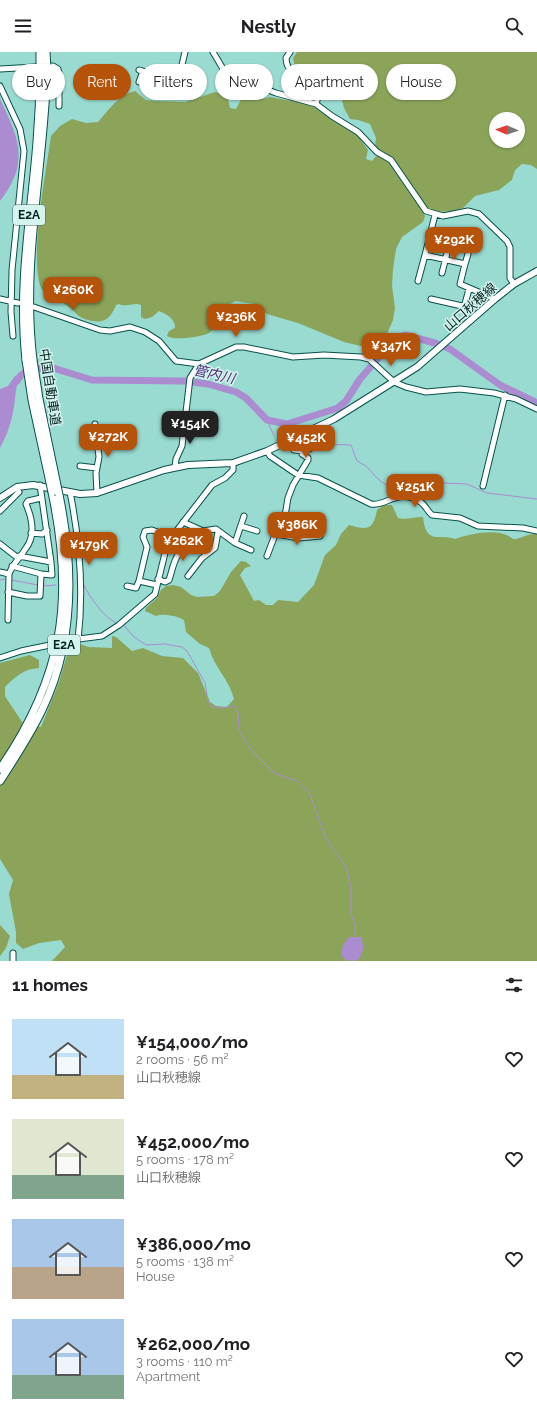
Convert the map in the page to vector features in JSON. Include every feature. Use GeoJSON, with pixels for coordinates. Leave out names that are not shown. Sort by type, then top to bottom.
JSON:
{"type":"FeatureCollection","features":[{"type":"Feature","properties":{"kind":"highway","name":"中国自動車道"},"geometry":{"type":"LineString","coordinates":[[40,52],[43,64]]}},
{"type":"Feature","properties":{"kind":"highway","name":"中国自動車道"},"geometry":{"type":"LineString","coordinates":[[45,64],[46,52]]}},
{"type":"Feature","properties":{"kind":"highway","name":"中国自動車道"},"geometry":{"type":"LineString","coordinates":[[0,769],[27,726],[41,696],[54,659],[61,624],[64,592],[62,558],[52,492],[32,400],[30,360],[23,306],[24,268],[41,100]]}},
{"type":"Feature","properties":{"kind":"highway","name":"中国自動車道"},"geometry":{"type":"LineString","coordinates":[[0,781],[30,733],[42,710],[62,653],[70,605],[70,574],[66,530],[30,360]]}},
{"type":"Feature","properties":{"kind":"main road","name":"山口秋穂線"},"geometry":{"type":"LineString","coordinates":[[0,498],[17,487],[40,485],[70,492],[97,493],[175,467],[233,463],[267,451],[334,420],[417,367],[495,299],[514,284],[537,271]]}},
{"type":"Feature","properties":{"kind":"street"},"geometry":{"type":"LineString","coordinates":[[182,64],[185,52]]}},
{"type":"Feature","properties":{"kind":"street"},"geometry":{"type":"LineString","coordinates":[[213,52],[226,74],[276,93],[316,104],[358,132],[377,152],[391,160],[420,205],[426,211],[435,215],[443,216],[473,211],[490,223],[508,241],[510,247],[510,278],[514,284]]}},
{"type":"Feature","properties":{"kind":"street"},"geometry":{"type":"LineString","coordinates":[[290,52],[286,58],[289,69],[315,83],[319,87],[320,94],[316,104]]}},
{"type":"Feature","properties":{"kind":"street"},"geometry":{"type":"LineString","coordinates":[[0,69],[53,66],[58,69],[59,106]]}},
{"type":"Feature","properties":{"kind":"street"},"geometry":{"type":"LineString","coordinates":[[0,86],[20,129],[24,150],[14,239],[11,302],[13,336]]}},
{"type":"Feature","properties":{"kind":"street"},"geometry":{"type":"LineString","coordinates":[[418,281],[435,215]]}},
{"type":"Feature","properties":{"kind":"street"},"geometry":{"type":"LineString","coordinates":[[442,273],[449,245]]}},
{"type":"Feature","properties":{"kind":"street"},"geometry":{"type":"LineString","coordinates":[[468,254],[460,284],[495,299]]}},
{"type":"Feature","properties":{"kind":"street"},"geometry":{"type":"LineString","coordinates":[[425,255],[465,264]]}},
{"type":"Feature","properties":{"kind":"street"},"geometry":{"type":"LineString","coordinates":[[431,300],[462,306],[465,304],[469,289]]}},
{"type":"Feature","properties":{"kind":"street"},"geometry":{"type":"LineString","coordinates":[[0,299],[18,303]]}},
{"type":"Feature","properties":{"kind":"street"},"geometry":{"type":"LineString","coordinates":[[34,307],[100,330],[110,331],[124,327],[136,329],[159,341],[174,361],[199,364],[236,347],[244,347],[293,357],[324,355],[353,356],[366,358],[394,382],[426,392],[460,389],[505,396],[537,409]]}},
{"type":"Feature","properties":{"kind":"street"},"geometry":{"type":"LineString","coordinates":[[175,467],[176,459],[182,446],[190,378],[199,364]]}},
{"type":"Feature","properties":{"kind":"street"},"geometry":{"type":"LineString","coordinates":[[483,486],[505,396]]}},
{"type":"Feature","properties":{"kind":"street"},"geometry":{"type":"LineString","coordinates":[[174,422],[184,424]]}},
{"type":"Feature","properties":{"kind":"street"},"geometry":{"type":"LineString","coordinates":[[95,424],[99,457],[97,468],[97,493]]}},
{"type":"Feature","properties":{"kind":"street"},"geometry":{"type":"LineString","coordinates":[[294,450],[302,451],[315,446]]}},
{"type":"Feature","properties":{"kind":"street"},"geometry":{"type":"LineString","coordinates":[[267,451],[270,456],[298,475],[318,478],[370,504],[379,504],[389,498],[402,497],[421,502],[432,515],[460,518],[472,525],[537,531]]}},
{"type":"Feature","properties":{"kind":"street"},"geometry":{"type":"LineString","coordinates":[[267,556],[278,527],[284,522],[288,498],[298,475],[308,460],[308,458],[302,454],[302,451]]}},
{"type":"Feature","properties":{"kind":"street"},"geometry":{"type":"LineString","coordinates":[[71,640],[102,636],[119,625],[155,594],[166,552],[172,538],[212,485],[233,470],[233,463]]}},
{"type":"Feature","properties":{"kind":"street"},"geometry":{"type":"LineString","coordinates":[[80,466],[97,468]]}},
{"type":"Feature","properties":{"kind":"street"},"geometry":{"type":"LineString","coordinates":[[12,566],[52,576],[48,530],[40,485]]}},
{"type":"Feature","properties":{"kind":"street"},"geometry":{"type":"LineString","coordinates":[[0,511],[19,492]]}},
{"type":"Feature","properties":{"kind":"street"},"geometry":{"type":"LineString","coordinates":[[70,492],[77,526],[81,569],[82,609],[78,640]]}},
{"type":"Feature","properties":{"kind":"street"},"geometry":{"type":"LineString","coordinates":[[8,620],[8,592],[12,566],[27,548],[32,538],[32,522],[26,504],[28,501],[42,498]]}},
{"type":"Feature","properties":{"kind":"street"},"geometry":{"type":"LineString","coordinates":[[235,543],[244,516]]}},
{"type":"Feature","properties":{"kind":"street"},"geometry":{"type":"LineString","coordinates":[[183,522],[203,531],[216,529],[218,532],[235,543],[251,550]]}},
{"type":"Feature","properties":{"kind":"street"},"geometry":{"type":"LineString","coordinates":[[241,526],[257,531]]}},
{"type":"Feature","properties":{"kind":"street"},"geometry":{"type":"LineString","coordinates":[[127,586],[136,588],[139,581],[147,547],[143,538],[145,531],[149,529],[172,538]]}},
{"type":"Feature","properties":{"kind":"street"},"geometry":{"type":"LineString","coordinates":[[31,533],[42,534],[48,530]]}},
{"type":"Feature","properties":{"kind":"street"},"geometry":{"type":"LineString","coordinates":[[139,581],[165,582],[169,580],[176,558],[182,552],[199,544],[203,536],[203,531]]}},
{"type":"Feature","properties":{"kind":"street"},"geometry":{"type":"LineString","coordinates":[[188,576],[202,558],[215,548],[218,532]]}},
{"type":"Feature","properties":{"kind":"street"},"geometry":{"type":"LineString","coordinates":[[276,534],[299,538],[320,536]]}},
{"type":"Feature","properties":{"kind":"street"},"geometry":{"type":"LineString","coordinates":[[0,544],[19,557],[51,562]]}},
{"type":"Feature","properties":{"kind":"street"},"geometry":{"type":"LineString","coordinates":[[0,572],[10,574]]}},
{"type":"Feature","properties":{"kind":"street"},"geometry":{"type":"LineString","coordinates":[[8,592],[27,596],[40,596],[41,574]]}},
{"type":"Feature","properties":{"kind":"street"},"geometry":{"type":"LineString","coordinates":[[0,658],[21,651],[50,645]]}},
{"type":"Feature","properties":{"kind":"street"},"geometry":{"type":"LineString","coordinates":[[13,953],[13,961]]}},
{"type":"Feature","properties":{"kind":"green space"},"geometry":{"type":"Polygon","coordinates":[[[297,52],[537,52],[537,169],[531,165],[522,164],[515,170],[512,180],[499,190],[475,196],[463,208],[454,211],[438,212],[422,210],[425,216],[423,222],[402,237],[396,249],[392,286],[395,308],[393,320],[377,352],[373,352],[369,348],[344,342],[298,323],[267,314],[254,304],[235,301],[226,307],[226,312],[253,315],[257,318],[256,322],[224,320],[221,321],[209,333],[188,338],[175,338],[167,336],[169,331],[175,328],[172,319],[159,311],[152,317],[145,319],[141,317],[141,305],[119,304],[116,305],[114,310],[105,320],[93,321],[78,316],[69,307],[43,291],[39,279],[37,262],[37,240],[42,192],[51,136],[60,126],[72,119],[86,123],[98,122],[118,100],[131,100],[131,92],[135,91],[139,94],[139,100],[185,102],[191,100],[207,100],[207,95],[215,92],[215,100],[228,100],[230,108],[236,109],[241,100],[273,100],[273,98],[309,104],[357,135],[368,150],[366,159],[372,161],[380,151],[375,146],[376,138],[370,124],[350,119],[344,108],[342,100],[378,100],[378,64],[294,64],[293,58],[297,52]]]}},
{"type":"Feature","properties":{"kind":"green space"},"geometry":{"type":"Polygon","coordinates":[[[384,505],[392,505],[398,518],[404,519],[423,517],[427,532],[434,537],[455,539],[469,535],[493,532],[507,535],[513,539],[530,534],[537,534],[537,961],[52,961],[65,947],[61,940],[39,943],[23,949],[16,943],[16,932],[9,894],[13,880],[0,859],[0,663],[30,655],[39,660],[39,668],[20,674],[5,687],[5,696],[22,722],[41,727],[59,682],[69,648],[76,643],[89,647],[112,648],[112,636],[116,637],[132,651],[143,648],[162,656],[183,658],[198,673],[210,702],[216,706],[227,707],[234,699],[232,692],[214,661],[209,648],[200,644],[186,632],[184,620],[170,615],[156,616],[145,611],[146,608],[157,598],[161,590],[166,586],[173,585],[181,587],[191,595],[197,597],[214,596],[220,591],[231,572],[241,561],[246,562],[251,566],[245,568],[240,575],[254,601],[259,600],[266,605],[273,605],[278,600],[298,602],[314,585],[325,555],[336,545],[341,534],[349,525],[365,528],[371,525],[377,510],[384,505]]]}},
{"type":"Feature","properties":{"kind":"green space"},"geometry":{"type":"Polygon","coordinates":[[[0,925],[10,936],[6,948],[0,956],[0,925]]]}},
{"type":"Feature","properties":{"kind":"shaded area"},"geometry":{"type":"Polygon","coordinates":[[[0,99],[16,138],[18,162],[15,175],[0,201],[0,99]]]}},
{"type":"Feature","properties":{"kind":"shaded area"},"geometry":{"type":"Polygon","coordinates":[[[21,375],[17,387],[11,422],[0,448],[0,389],[8,386],[15,376],[21,375]]]}},
{"type":"Feature","properties":{"kind":"shaded area"},"geometry":{"type":"Polygon","coordinates":[[[349,937],[361,937],[363,943],[363,951],[361,956],[359,959],[354,961],[346,960],[341,955],[343,945],[349,937]]]}},
{"type":"Feature","properties":{"kind":"waterway","name":"管内川"},"geometry":{"type":"LineString","coordinates":[[17,381],[21,375],[30,370],[53,368],[92,380],[184,381],[208,384],[236,392],[246,398],[267,420],[287,424],[338,408],[346,401],[360,379],[387,348],[396,339],[405,335],[435,343],[450,349],[500,385],[537,403]]}},
{"type":"Feature","properties":{"kind":"waterway"},"geometry":{"type":"LineString","coordinates":[[267,420],[274,436]]}},
{"type":"Feature","properties":{"kind":"waterway"},"geometry":{"type":"LineString","coordinates":[[315,444],[351,445],[357,461],[366,466],[379,480],[395,491],[411,494],[423,492],[442,483],[467,484],[487,493],[537,499]]}},
{"type":"Feature","properties":{"kind":"waterway"},"geometry":{"type":"LineString","coordinates":[[288,447],[293,448]]}},
{"type":"Feature","properties":{"kind":"waterway"},"geometry":{"type":"LineString","coordinates":[[0,580],[6,579]]}},
{"type":"Feature","properties":{"kind":"waterway"},"geometry":{"type":"LineString","coordinates":[[11,580],[38,585]]}},
{"type":"Feature","properties":{"kind":"waterway"},"geometry":{"type":"LineString","coordinates":[[43,586],[56,585]]}},
{"type":"Feature","properties":{"kind":"waterway"},"geometry":{"type":"LineString","coordinates":[[82,585],[84,585],[89,595],[103,613],[118,623]]}},
{"type":"Feature","properties":{"kind":"waterway"},"geometry":{"type":"LineString","coordinates":[[123,624],[133,636],[146,645],[165,644],[182,647],[187,651],[205,683],[208,701],[211,706],[219,708],[234,706],[238,713],[239,730],[250,749],[274,773],[297,781],[309,792],[326,839],[346,867],[351,887],[351,914],[355,925],[355,937]]}}]}
